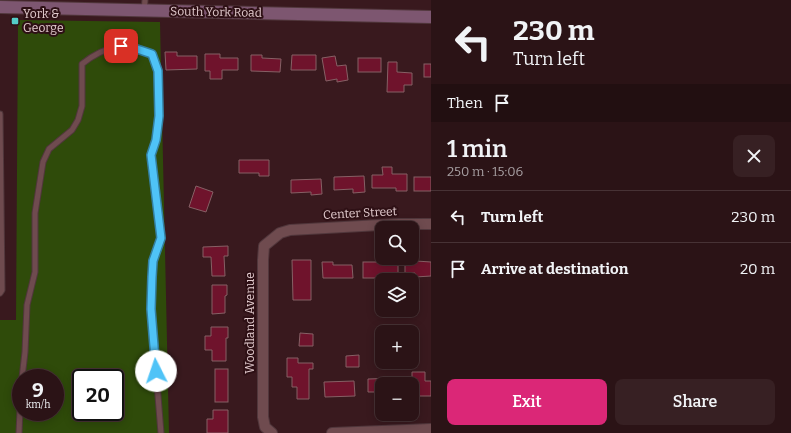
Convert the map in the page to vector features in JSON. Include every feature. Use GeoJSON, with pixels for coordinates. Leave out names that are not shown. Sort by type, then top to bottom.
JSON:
{"type":"FeatureCollection","features":[{"type":"Feature","properties":{"kind":"main road","name":"South York Road"},"geometry":{"type":"LineString","coordinates":[[6,5],[85,7],[144,5],[431,17]]}},
{"type":"Feature","properties":{"kind":"street","name":"Center Street"},"geometry":{"type":"LineString","coordinates":[[290,230],[398,224],[431,224]]}},
{"type":"Feature","properties":{"kind":"street","name":"Woodland Avenue"},"geometry":{"type":"LineString","coordinates":[[270,432],[265,427],[263,417],[263,253],[264,246],[272,238],[280,233],[290,230]]}},
{"type":"Feature","properties":{"kind":"street"},"geometry":{"type":"LineString","coordinates":[[332,433],[431,429]]}},
{"type":"Feature","properties":{"kind":"lane"},"geometry":{"type":"LineString","coordinates":[[23,369],[27,304],[35,274],[35,213],[44,162],[49,149],[72,130],[78,120],[82,106],[82,64],[91,57],[105,50],[121,46],[152,54],[158,71],[159,116],[156,140],[151,155],[161,238],[153,261],[151,309],[161,433]]}},
{"type":"Feature","properties":{"kind":"lane"},"geometry":{"type":"LineString","coordinates":[[0,114],[2,290],[0,292]]}},
{"type":"Feature","properties":{"kind":"lane"},"geometry":{"type":"LineString","coordinates":[[19,433],[20,421]]}},
{"type":"Feature","properties":{"kind":"green space"},"geometry":{"type":"Polygon","coordinates":[[[18,20],[160,22],[169,433],[0,433],[0,320],[16,320],[18,20]]]}},
{"type":"Feature","properties":{"kind":"building"},"geometry":{"type":"Polygon","coordinates":[[[165,52],[177,52],[177,56],[197,56],[197,69],[166,70],[165,52]]]}},
{"type":"Feature","properties":{"kind":"building"},"geometry":{"type":"Polygon","coordinates":[[[205,54],[220,54],[220,58],[238,58],[238,70],[222,70],[222,79],[210,79],[210,71],[205,71],[205,54]]]}},
{"type":"Feature","properties":{"kind":"building"},"geometry":{"type":"Polygon","coordinates":[[[251,55],[262,55],[262,58],[281,59],[280,72],[251,71],[251,55]]]}},
{"type":"Feature","properties":{"kind":"building"},"geometry":{"type":"Polygon","coordinates":[[[292,55],[316,55],[316,70],[291,70],[292,55]]]}},
{"type":"Feature","properties":{"kind":"building"},"geometry":{"type":"Polygon","coordinates":[[[335,56],[337,66],[346,65],[348,80],[337,82],[337,79],[326,81],[322,58],[335,56]]]}},
{"type":"Feature","properties":{"kind":"building"},"geometry":{"type":"Polygon","coordinates":[[[358,58],[381,58],[381,72],[358,72],[358,58]]]}},
{"type":"Feature","properties":{"kind":"building"},"geometry":{"type":"Polygon","coordinates":[[[388,62],[397,62],[397,72],[412,73],[412,85],[404,85],[404,92],[387,92],[388,62]]]}},
{"type":"Feature","properties":{"kind":"building"},"geometry":{"type":"Polygon","coordinates":[[[424,64],[431,64],[431,77],[424,77],[424,64]]]}},
{"type":"Feature","properties":{"kind":"building"},"geometry":{"type":"Polygon","coordinates":[[[239,160],[269,160],[269,176],[259,176],[259,173],[239,173],[239,160]]]}},
{"type":"Feature","properties":{"kind":"building"},"geometry":{"type":"Polygon","coordinates":[[[382,167],[392,167],[392,174],[407,174],[407,191],[396,191],[396,188],[372,188],[372,175],[383,175],[382,167]]]}},
{"type":"Feature","properties":{"kind":"building"},"geometry":{"type":"Polygon","coordinates":[[[364,176],[365,192],[353,193],[353,189],[334,190],[334,177],[364,176]]]}},
{"type":"Feature","properties":{"kind":"building"},"geometry":{"type":"Polygon","coordinates":[[[414,177],[431,177],[431,191],[414,191],[414,177]]]}},
{"type":"Feature","properties":{"kind":"building"},"geometry":{"type":"Polygon","coordinates":[[[321,179],[322,194],[311,195],[311,192],[291,193],[291,180],[321,179]]]}},
{"type":"Feature","properties":{"kind":"building"},"geometry":{"type":"Polygon","coordinates":[[[196,186],[213,192],[206,212],[189,207],[196,186]]]}},
{"type":"Feature","properties":{"kind":"building"},"geometry":{"type":"Polygon","coordinates":[[[228,246],[228,256],[224,256],[225,276],[212,276],[211,257],[203,257],[203,247],[228,246]]]}},
{"type":"Feature","properties":{"kind":"building"},"geometry":{"type":"Polygon","coordinates":[[[292,260],[311,260],[311,300],[293,300],[292,260]]]}},
{"type":"Feature","properties":{"kind":"building"},"geometry":{"type":"Polygon","coordinates":[[[419,261],[431,262],[431,276],[419,277],[419,273],[405,273],[405,265],[419,265],[419,261]]]}},
{"type":"Feature","properties":{"kind":"building"},"geometry":{"type":"Polygon","coordinates":[[[322,262],[333,262],[333,265],[352,265],[353,278],[323,278],[322,262]]]}},
{"type":"Feature","properties":{"kind":"building"},"geometry":{"type":"Polygon","coordinates":[[[363,262],[375,262],[375,265],[398,265],[398,273],[375,273],[375,278],[363,278],[363,262]]]}},
{"type":"Feature","properties":{"kind":"building"},"geometry":{"type":"Polygon","coordinates":[[[212,285],[227,285],[227,295],[225,296],[225,313],[212,314],[212,285]]]}},
{"type":"Feature","properties":{"kind":"building"},"geometry":{"type":"Polygon","coordinates":[[[211,327],[228,327],[228,338],[226,338],[226,361],[212,361],[212,350],[205,350],[205,336],[211,336],[211,327]]]}},
{"type":"Feature","properties":{"kind":"building"},"geometry":{"type":"Polygon","coordinates":[[[300,333],[313,334],[313,346],[299,346],[300,333]]]}},
{"type":"Feature","properties":{"kind":"building"},"geometry":{"type":"Polygon","coordinates":[[[359,355],[359,367],[346,367],[346,356],[359,355]]]}},
{"type":"Feature","properties":{"kind":"building"},"geometry":{"type":"Polygon","coordinates":[[[287,358],[298,358],[298,363],[313,363],[313,369],[309,369],[309,399],[297,399],[297,387],[292,387],[292,377],[287,377],[287,358]]]}},
{"type":"Feature","properties":{"kind":"building"},"geometry":{"type":"Polygon","coordinates":[[[215,369],[228,369],[228,402],[215,402],[215,369]]]}},
{"type":"Feature","properties":{"kind":"building"},"geometry":{"type":"Polygon","coordinates":[[[412,372],[425,372],[425,381],[431,381],[431,396],[419,396],[419,377],[412,377],[412,372]]]}},
{"type":"Feature","properties":{"kind":"building"},"geometry":{"type":"Polygon","coordinates":[[[368,379],[375,379],[375,392],[368,392],[368,379]]]}},
{"type":"Feature","properties":{"kind":"building"},"geometry":{"type":"Polygon","coordinates":[[[354,381],[355,396],[325,397],[324,382],[354,381]]]}},
{"type":"Feature","properties":{"kind":"building"},"geometry":{"type":"Polygon","coordinates":[[[213,410],[228,410],[228,433],[207,433],[207,419],[213,419],[213,410]]]}},
{"type":"Feature","properties":{"kind":"place","name":"York & George"},"geometry":{"type":"Point","coordinates":[15,21]}},
{"type":"Feature","properties":{"kind":"route"},"geometry":{"type":"LineString","coordinates":[[121,46],[152,54],[158,71],[159,116],[156,140],[151,155],[161,238],[153,261],[152,277],[151,309],[156,371]]}}]}
